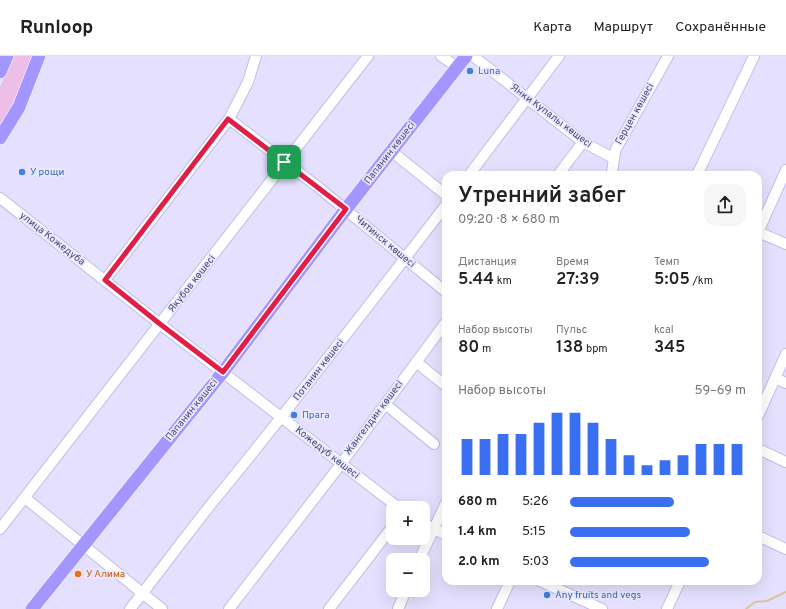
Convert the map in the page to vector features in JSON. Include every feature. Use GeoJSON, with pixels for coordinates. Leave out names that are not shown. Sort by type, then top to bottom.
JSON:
{"type":"FeatureCollection","features":[{"type":"Feature","properties":{"kind":"main road"},"geometry":{"type":"LineString","coordinates":[[0,72],[7,56]]}},
{"type":"Feature","properties":{"kind":"main road"},"geometry":{"type":"LineString","coordinates":[[0,138],[18,107],[39,56]]}},
{"type":"Feature","properties":{"kind":"main road","name":"Папанин көшесі"},"geometry":{"type":"LineString","coordinates":[[32,609],[223,372],[346,209],[466,56]]}},
{"type":"Feature","properties":{"kind":"street"},"geometry":{"type":"LineString","coordinates":[[105,280],[228,119],[248,82],[256,56]]}},
{"type":"Feature","properties":{"kind":"street","name":"Якубов көшесі"},"geometry":{"type":"LineString","coordinates":[[0,529],[245,216],[284,162],[368,56]]}},
{"type":"Feature","properties":{"kind":"street"},"geometry":{"type":"LineString","coordinates":[[441,56],[457,67]]}},
{"type":"Feature","properties":{"kind":"street","name":"Янки Купалы көшесі"},"geometry":{"type":"LineString","coordinates":[[473,56],[583,142],[613,158]]}},
{"type":"Feature","properties":{"kind":"street"},"geometry":{"type":"LineString","coordinates":[[472,171],[559,56]]}},
{"type":"Feature","properties":{"kind":"street","name":"Герцен көшесі"},"geometry":{"type":"LineString","coordinates":[[612,171],[613,158],[616,149],[668,56]]}},
{"type":"Feature","properties":{"kind":"street"},"geometry":{"type":"LineString","coordinates":[[698,171],[754,56]]}},
{"type":"Feature","properties":{"kind":"street","name":"Читинск көшесі"},"geometry":{"type":"LineString","coordinates":[[228,119],[346,209],[442,289]]}},
{"type":"Feature","properties":{"kind":"street"},"geometry":{"type":"LineString","coordinates":[[561,171],[583,142]]}},
{"type":"Feature","properties":{"kind":"street"},"geometry":{"type":"LineString","coordinates":[[391,151],[442,192]]}},
{"type":"Feature","properties":{"kind":"street"},"geometry":{"type":"LineString","coordinates":[[762,223],[786,170]]}},
{"type":"Feature","properties":{"kind":"street","name":"улица Кожедуба"},"geometry":{"type":"LineString","coordinates":[[0,198],[105,280]]}},
{"type":"Feature","properties":{"kind":"street","name":"Потанин көшесі"},"geometry":{"type":"LineString","coordinates":[[130,609],[211,504],[246,464],[442,210]]}},
{"type":"Feature","properties":{"kind":"street"},"geometry":{"type":"LineString","coordinates":[[762,234],[786,244]]}},
{"type":"Feature","properties":{"kind":"street","name":"Кожедуб көшесі"},"geometry":{"type":"LineString","coordinates":[[105,280],[390,501]]}},
{"type":"Feature","properties":{"kind":"street","name":"Жангелдин көшесі"},"geometry":{"type":"LineString","coordinates":[[229,609],[341,464],[442,327]]}},
{"type":"Feature","properties":{"kind":"street"},"geometry":{"type":"LineString","coordinates":[[762,407],[786,354]]}},
{"type":"Feature","properties":{"kind":"street"},"geometry":{"type":"LineString","coordinates":[[416,362],[442,383]]}},
{"type":"Feature","properties":{"kind":"street"},"geometry":{"type":"LineString","coordinates":[[775,378],[786,383]]}},
{"type":"Feature","properties":{"kind":"street"},"geometry":{"type":"LineString","coordinates":[[385,404],[434,444]]}},
{"type":"Feature","properties":{"kind":"street"},"geometry":{"type":"LineString","coordinates":[[762,451],[786,462]]}},
{"type":"Feature","properties":{"kind":"street"},"geometry":{"type":"LineString","coordinates":[[25,498],[82,546],[162,609]]}},
{"type":"Feature","properties":{"kind":"street"},"geometry":{"type":"LineString","coordinates":[[422,553],[442,510]]}},
{"type":"Feature","properties":{"kind":"street"},"geometry":{"type":"LineString","coordinates":[[430,527],[442,534]]}},
{"type":"Feature","properties":{"kind":"street"},"geometry":{"type":"LineString","coordinates":[[329,609],[386,535]]}},
{"type":"Feature","properties":{"kind":"street"},"geometry":{"type":"LineString","coordinates":[[762,538],[786,548]]}},
{"type":"Feature","properties":{"kind":"street"},"geometry":{"type":"LineString","coordinates":[[496,609],[508,585]]}},
{"type":"Feature","properties":{"kind":"street"},"geometry":{"type":"LineString","coordinates":[[549,585],[602,609]]}},
{"type":"Feature","properties":{"kind":"street"},"geometry":{"type":"LineString","coordinates":[[667,609],[678,585]]}},
{"type":"Feature","properties":{"kind":"street"},"geometry":{"type":"LineString","coordinates":[[398,609],[403,597]]}},
{"type":"Feature","properties":{"kind":"shaded area"},"geometry":{"type":"Polygon","coordinates":[[[15,56],[34,56],[12,112],[0,129],[0,87],[15,56]]]}},
{"type":"Feature","properties":{"kind":"waterway"},"geometry":{"type":"LineString","coordinates":[[746,609],[755,602],[767,601],[786,592]]}},
{"type":"Feature","properties":{"kind":"place","name":"Luna"},"geometry":{"type":"Point","coordinates":[470,71]}},
{"type":"Feature","properties":{"kind":"place","name":"У рощи"},"geometry":{"type":"Point","coordinates":[22,172]}},
{"type":"Feature","properties":{"kind":"place","name":"Прага"},"geometry":{"type":"Point","coordinates":[294,415]}},
{"type":"Feature","properties":{"kind":"place","name":"У Алима"},"geometry":{"type":"Point","coordinates":[78,574]}},
{"type":"Feature","properties":{"kind":"place","name":"Any fruits and vegs"},"geometry":{"type":"Point","coordinates":[547,595]}},
{"type":"Feature","properties":{"kind":"route"},"geometry":{"type":"LineString","coordinates":[[228,119],[284,162],[346,209],[223,372],[105,280],[228,119]]}}]}
